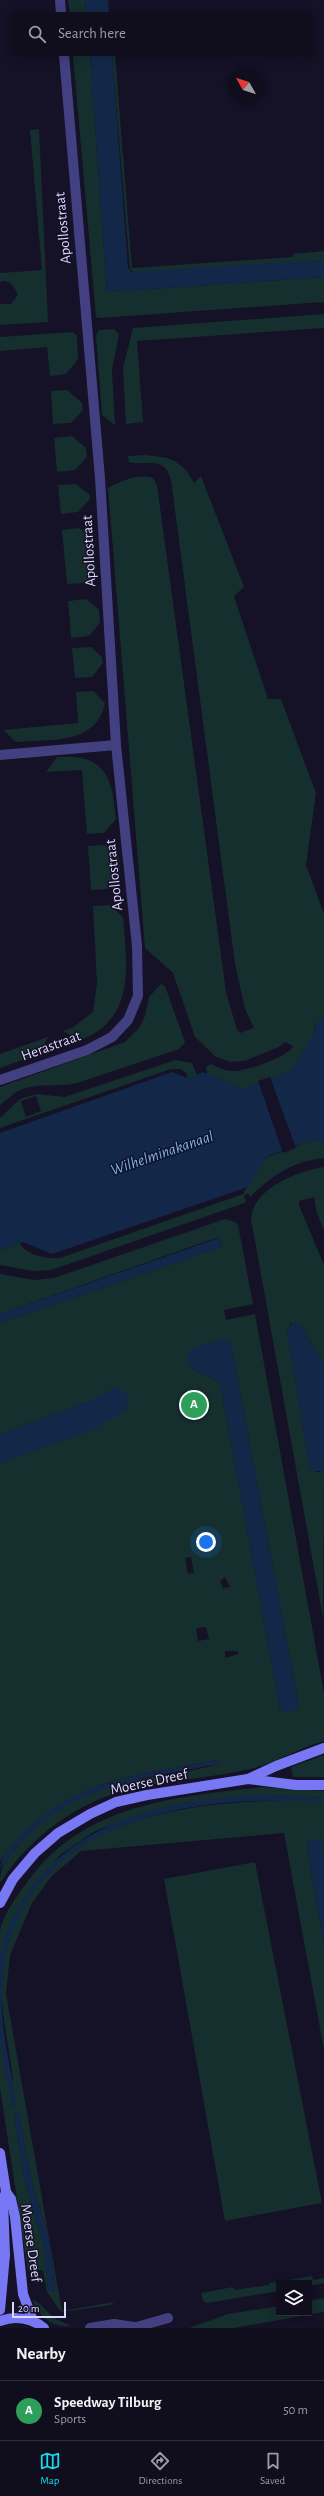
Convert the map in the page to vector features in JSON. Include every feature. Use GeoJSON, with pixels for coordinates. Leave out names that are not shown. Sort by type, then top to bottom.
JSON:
{"type":"FeatureCollection","features":[{"type":"Feature","properties":{"kind":"street"},"geometry":{"type":"LineString","coordinates":[[60,0],[61,12]]}},
{"type":"Feature","properties":{"kind":"street","name":"Apollostraat"},"geometry":{"type":"LineString","coordinates":[[64,56],[100,478],[116,745],[137,946],[138,996],[128,1020],[112,1037]]}},
{"type":"Feature","properties":{"kind":"street"},"geometry":{"type":"LineString","coordinates":[[0,754],[116,745]]}},
{"type":"Feature","properties":{"kind":"street","name":"Herastraat"},"geometry":{"type":"LineString","coordinates":[[0,1080],[87,1050],[112,1037]]}},
{"type":"Feature","properties":{"kind":"street","name":"Moerse Dreef"},"geometry":{"type":"LineString","coordinates":[[0,1903],[13,1879],[35,1853],[58,1833],[90,1814],[116,1802],[147,1795],[248,1779],[276,1766],[324,1748]]}},
{"type":"Feature","properties":{"kind":"street","name":"Moerse Dreef"},"geometry":{"type":"LineString","coordinates":[[248,1779],[296,1785],[324,1785]]}},
{"type":"Feature","properties":{"kind":"street","name":"Moerse Dreef"},"geometry":{"type":"LineString","coordinates":[[0,2153],[6,2192],[11,2199],[15,2217],[23,2294],[33,2321]]}},
{"type":"Feature","properties":{"kind":"street","name":"Moerse Dreef"},"geometry":{"type":"LineString","coordinates":[[0,2310],[5,2255],[3,2200],[6,2192]]}},
{"type":"Feature","properties":{"kind":"street"},"geometry":{"type":"LineString","coordinates":[[0,2321],[14,2318],[33,2321],[44,2328]]}},
{"type":"Feature","properties":{"kind":"street"},"geometry":{"type":"LineString","coordinates":[[90,2328],[114,2324],[134,2328],[168,2318]]}},
{"type":"Feature","properties":{"kind":"green space"},"geometry":{"type":"Polygon","coordinates":[[[68,0],[85,0],[86,12],[70,12],[68,0]]]}},
{"type":"Feature","properties":{"kind":"green space"},"geometry":{"type":"Polygon","coordinates":[[[73,56],[90,56],[107,292],[324,277],[324,302],[100,318],[96,317],[73,56]]]}},
{"type":"Feature","properties":{"kind":"green space"},"geometry":{"type":"Polygon","coordinates":[[[112,56],[115,56],[132,268],[293,257],[293,254],[324,251],[324,260],[136,273],[130,270],[112,56]]]}},
{"type":"Feature","properties":{"kind":"green space"},"geometry":{"type":"Polygon","coordinates":[[[39,129],[48,322],[0,325],[0,304],[11,304],[18,295],[14,287],[8,282],[1,281],[0,283],[0,273],[42,270],[30,130],[39,129]]]}},
{"type":"Feature","properties":{"kind":"green space"},"geometry":{"type":"Polygon","coordinates":[[[324,314],[324,328],[137,341],[143,422],[126,424],[123,368],[133,328],[324,314]]]}},
{"type":"Feature","properties":{"kind":"green space"},"geometry":{"type":"Polygon","coordinates":[[[114,329],[119,334],[112,370],[115,425],[102,415],[96,335],[99,330],[114,329]]]}},
{"type":"Feature","properties":{"kind":"green space"},"geometry":{"type":"Polygon","coordinates":[[[73,332],[77,336],[78,359],[66,374],[50,376],[47,347],[0,351],[0,337],[73,332]]]}},
{"type":"Feature","properties":{"kind":"green space"},"geometry":{"type":"Polygon","coordinates":[[[67,390],[82,403],[83,410],[71,423],[53,424],[51,391],[67,390]]]}},
{"type":"Feature","properties":{"kind":"green space"},"geometry":{"type":"Polygon","coordinates":[[[72,436],[86,448],[87,457],[75,470],[57,472],[54,438],[72,436]]]}},
{"type":"Feature","properties":{"kind":"green space"},"geometry":{"type":"Polygon","coordinates":[[[146,455],[167,458],[177,462],[185,469],[194,483],[201,476],[244,587],[234,596],[268,699],[281,699],[316,793],[306,865],[324,914],[324,1018],[314,1028],[315,1033],[291,1071],[242,1089],[207,1074],[206,1067],[211,1064],[221,1069],[238,1071],[275,1059],[290,1050],[293,1046],[285,1042],[279,1047],[244,1061],[231,1062],[216,1057],[195,1037],[173,973],[145,948],[108,488],[124,480],[142,476],[153,478],[157,485],[226,992],[237,1030],[240,1033],[254,1028],[245,1009],[235,964],[171,480],[168,472],[159,464],[129,462],[128,456],[146,455]]]}},
{"type":"Feature","properties":{"kind":"green space"},"geometry":{"type":"Polygon","coordinates":[[[76,484],[90,495],[90,499],[78,512],[61,514],[58,485],[76,484]]]}},
{"type":"Feature","properties":{"kind":"green space"},"geometry":{"type":"Polygon","coordinates":[[[79,528],[93,540],[96,570],[84,583],[67,584],[62,530],[79,528]]]}},
{"type":"Feature","properties":{"kind":"green space"},"geometry":{"type":"Polygon","coordinates":[[[86,599],[99,610],[100,623],[89,636],[71,638],[68,601],[86,599]]]}},
{"type":"Feature","properties":{"kind":"green space"},"geometry":{"type":"Polygon","coordinates":[[[91,647],[102,657],[103,663],[92,677],[75,678],[72,648],[91,647]]]}},
{"type":"Feature","properties":{"kind":"green space"},"geometry":{"type":"Polygon","coordinates":[[[93,691],[105,703],[100,717],[92,726],[82,733],[57,739],[16,742],[3,730],[78,723],[76,692],[93,691]]]}},
{"type":"Feature","properties":{"kind":"green space"},"geometry":{"type":"Polygon","coordinates":[[[57,757],[73,757],[86,760],[96,764],[103,771],[112,791],[116,819],[104,833],[87,834],[82,770],[46,772],[57,757]]]}},
{"type":"Feature","properties":{"kind":"green space"},"geometry":{"type":"Polygon","coordinates":[[[105,845],[119,857],[120,875],[108,889],[91,890],[88,846],[105,845]]]}},
{"type":"Feature","properties":{"kind":"green space"},"geometry":{"type":"Polygon","coordinates":[[[110,905],[123,917],[126,953],[124,989],[119,1005],[111,1019],[98,1031],[80,1040],[63,1031],[72,1028],[93,1012],[97,983],[93,906],[110,905]]]}},
{"type":"Feature","properties":{"kind":"green space"},"geometry":{"type":"Polygon","coordinates":[[[161,984],[165,986],[185,1042],[179,1049],[77,1083],[24,1088],[0,1105],[0,1087],[125,1042],[139,1028],[145,1016],[149,997],[161,984]]]}},
{"type":"Feature","properties":{"kind":"green space"},"geometry":{"type":"Polygon","coordinates":[[[48,1037],[39,1054],[0,1068],[0,1054],[48,1037]]]}},
{"type":"Feature","properties":{"kind":"green space"},"geometry":{"type":"Polygon","coordinates":[[[175,1060],[192,1063],[197,1075],[187,1078],[187,1074],[181,1069],[171,1069],[0,1128],[0,1118],[20,1099],[37,1094],[65,1097],[175,1060]],[[36,1096],[21,1101],[26,1117],[41,1111],[36,1096]]]}},
{"type":"Feature","properties":{"kind":"green space"},"geometry":{"type":"Polygon","coordinates":[[[312,1140],[324,1143],[324,1158],[292,1166],[275,1176],[250,1197],[248,1193],[244,1196],[246,1202],[239,1205],[51,1270],[33,1271],[0,1265],[0,1250],[20,1243],[26,1251],[44,1257],[60,1258],[243,1194],[263,1159],[312,1140]]]}},
{"type":"Feature","properties":{"kind":"green space"},"geometry":{"type":"Polygon","coordinates":[[[324,1167],[324,1231],[317,1213],[314,1197],[299,1201],[299,1205],[324,1265],[324,1363],[300,1326],[291,1323],[287,1331],[310,1467],[316,1472],[324,1471],[323,1618],[251,1219],[254,1208],[260,1198],[268,1190],[278,1183],[302,1172],[324,1167]]]}},
{"type":"Feature","properties":{"kind":"green space"},"geometry":{"type":"Polygon","coordinates":[[[225,1219],[235,1222],[238,1225],[253,1304],[224,1310],[226,1320],[255,1314],[324,1693],[324,1741],[250,1769],[220,1775],[160,1783],[110,1795],[73,1812],[40,1836],[12,1866],[0,1883],[1,1871],[8,1857],[30,1833],[53,1814],[79,1798],[120,1783],[195,1770],[219,1764],[218,1760],[124,1778],[97,1786],[71,1798],[47,1813],[23,1834],[0,1861],[0,1463],[67,1439],[129,1401],[124,1392],[91,1401],[0,1434],[0,1323],[221,1247],[222,1242],[217,1238],[210,1240],[0,1314],[0,1274],[34,1280],[54,1278],[225,1219]],[[231,1344],[187,1357],[192,1368],[220,1383],[280,1709],[297,1710],[299,1707],[231,1344]],[[191,1557],[185,1558],[188,1574],[194,1573],[191,1557]],[[225,1577],[220,1581],[223,1588],[230,1587],[225,1577]],[[206,1627],[196,1628],[198,1641],[209,1639],[206,1627]],[[225,1651],[225,1658],[238,1654],[238,1651],[225,1651]]]}},
{"type":"Feature","properties":{"kind":"green space"},"geometry":{"type":"Polygon","coordinates":[[[324,1755],[324,1777],[293,1777],[291,1767],[324,1755]]]}},
{"type":"Feature","properties":{"kind":"green space"},"geometry":{"type":"Polygon","coordinates":[[[262,1787],[324,1791],[324,1798],[272,1795],[151,1811],[95,1831],[60,1855],[33,1886],[13,1919],[0,1959],[0,1931],[4,1918],[11,1905],[28,1881],[51,1855],[76,1835],[103,1820],[133,1809],[164,1801],[196,1795],[262,1787]]]}},
{"type":"Feature","properties":{"kind":"green space"},"geometry":{"type":"Polygon","coordinates":[[[271,1801],[324,1801],[324,1845],[320,1839],[308,1842],[307,1849],[324,1945],[324,2050],[284,1833],[81,1851],[51,1877],[32,1903],[10,1955],[6,1994],[62,2311],[114,2302],[111,2305],[61,2312],[47,2292],[43,2270],[28,2271],[0,2088],[0,2033],[13,2108],[12,2071],[3,2013],[2,1978],[13,1929],[33,1890],[62,1860],[97,1837],[137,1821],[181,1810],[226,1804],[271,1801]],[[18,2112],[14,2113],[24,2179],[45,2250],[48,2289],[55,2291],[49,2239],[31,2179],[18,2112]]]}},
{"type":"Feature","properties":{"kind":"green space"},"geometry":{"type":"Polygon","coordinates":[[[255,1862],[322,2203],[225,2221],[164,1879],[255,1862]]]}},
{"type":"Feature","properties":{"kind":"green space"},"geometry":{"type":"Polygon","coordinates":[[[312,2276],[313,2280],[324,2278],[324,2283],[312,2285],[312,2280],[287,2280],[312,2276]]]}},
{"type":"Feature","properties":{"kind":"green space"},"geometry":{"type":"Polygon","coordinates":[[[276,2282],[276,2292],[207,2303],[203,2301],[201,2293],[233,2287],[234,2290],[269,2285],[269,2283],[276,2282]]]}},
{"type":"Feature","properties":{"kind":"green space"},"geometry":{"type":"Polygon","coordinates":[[[324,2298],[324,2312],[312,2314],[312,2300],[324,2298]]]}},
{"type":"Feature","properties":{"kind":"green space"},"geometry":{"type":"Polygon","coordinates":[[[32,2299],[40,2304],[54,2318],[71,2326],[58,2325],[47,2320],[38,2311],[32,2299]]]}},
{"type":"Feature","properties":{"kind":"green space"},"geometry":{"type":"Polygon","coordinates":[[[276,2306],[276,2316],[302,2316],[234,2328],[189,2328],[228,2314],[276,2306]]]}},
{"type":"Feature","properties":{"kind":"water"},"geometry":{"type":"Polygon","coordinates":[[[85,0],[108,0],[109,12],[86,12],[85,0]]]}},
{"type":"Feature","properties":{"kind":"water"},"geometry":{"type":"Polygon","coordinates":[[[90,56],[112,56],[128,268],[131,272],[324,260],[324,277],[107,292],[90,56]]]}},
{"type":"Feature","properties":{"kind":"water","name":"Wilhelminakanaal"},"geometry":{"type":"Polygon","coordinates":[[[324,1018],[324,1143],[312,1140],[266,1157],[249,1186],[245,1188],[52,1254],[23,1242],[0,1250],[0,1133],[172,1072],[187,1078],[203,1072],[242,1089],[291,1071],[314,1033],[316,1023],[324,1018]]]}},
{"type":"Feature","properties":{"kind":"water"},"geometry":{"type":"Polygon","coordinates":[[[219,1238],[222,1242],[221,1247],[0,1323],[0,1314],[219,1238]]]}},
{"type":"Feature","properties":{"kind":"water"},"geometry":{"type":"Polygon","coordinates":[[[292,1323],[300,1326],[324,1363],[324,1471],[314,1471],[310,1468],[287,1331],[292,1323]]]}},
{"type":"Feature","properties":{"kind":"water"},"geometry":{"type":"Polygon","coordinates":[[[222,1339],[231,1344],[299,1707],[297,1710],[283,1712],[280,1709],[220,1383],[192,1368],[187,1357],[191,1348],[222,1339]]]}},
{"type":"Feature","properties":{"kind":"water"},"geometry":{"type":"Polygon","coordinates":[[[114,1388],[124,1391],[130,1401],[126,1411],[90,1431],[0,1463],[0,1434],[83,1404],[114,1388]]]}},
{"type":"Feature","properties":{"kind":"water"},"geometry":{"type":"Polygon","coordinates":[[[218,1760],[219,1764],[124,1783],[97,1792],[71,1804],[46,1820],[23,1841],[0,1869],[0,1865],[9,1849],[39,1819],[61,1803],[85,1791],[136,1775],[218,1760]]]}},
{"type":"Feature","properties":{"kind":"water"},"geometry":{"type":"Polygon","coordinates":[[[272,1795],[324,1798],[324,1801],[231,1802],[188,1808],[148,1817],[110,1832],[76,1851],[47,1875],[24,1906],[9,1944],[2,1990],[4,2034],[17,2107],[13,2108],[3,2061],[0,2033],[0,1958],[4,1940],[11,1923],[29,1891],[52,1865],[78,1844],[107,1827],[138,1815],[171,1806],[204,1800],[272,1795]]]}},
{"type":"Feature","properties":{"kind":"water"},"geometry":{"type":"Polygon","coordinates":[[[320,1839],[324,1845],[324,1945],[307,1849],[308,1842],[320,1839]]]}},
{"type":"Feature","properties":{"kind":"water"},"geometry":{"type":"Polygon","coordinates":[[[18,2112],[31,2179],[49,2239],[55,2289],[52,2292],[48,2289],[45,2250],[24,2179],[14,2113],[18,2112]]]}},
{"type":"Feature","properties":{"kind":"pier"},"geometry":{"type":"Polygon","coordinates":[[[270,1077],[296,1148],[283,1153],[258,1081],[270,1077]]]}},
{"type":"Feature","properties":{"kind":"place","name":"Speedway Tilburg"},"geometry":{"type":"Point","coordinates":[194,1405]}}]}
